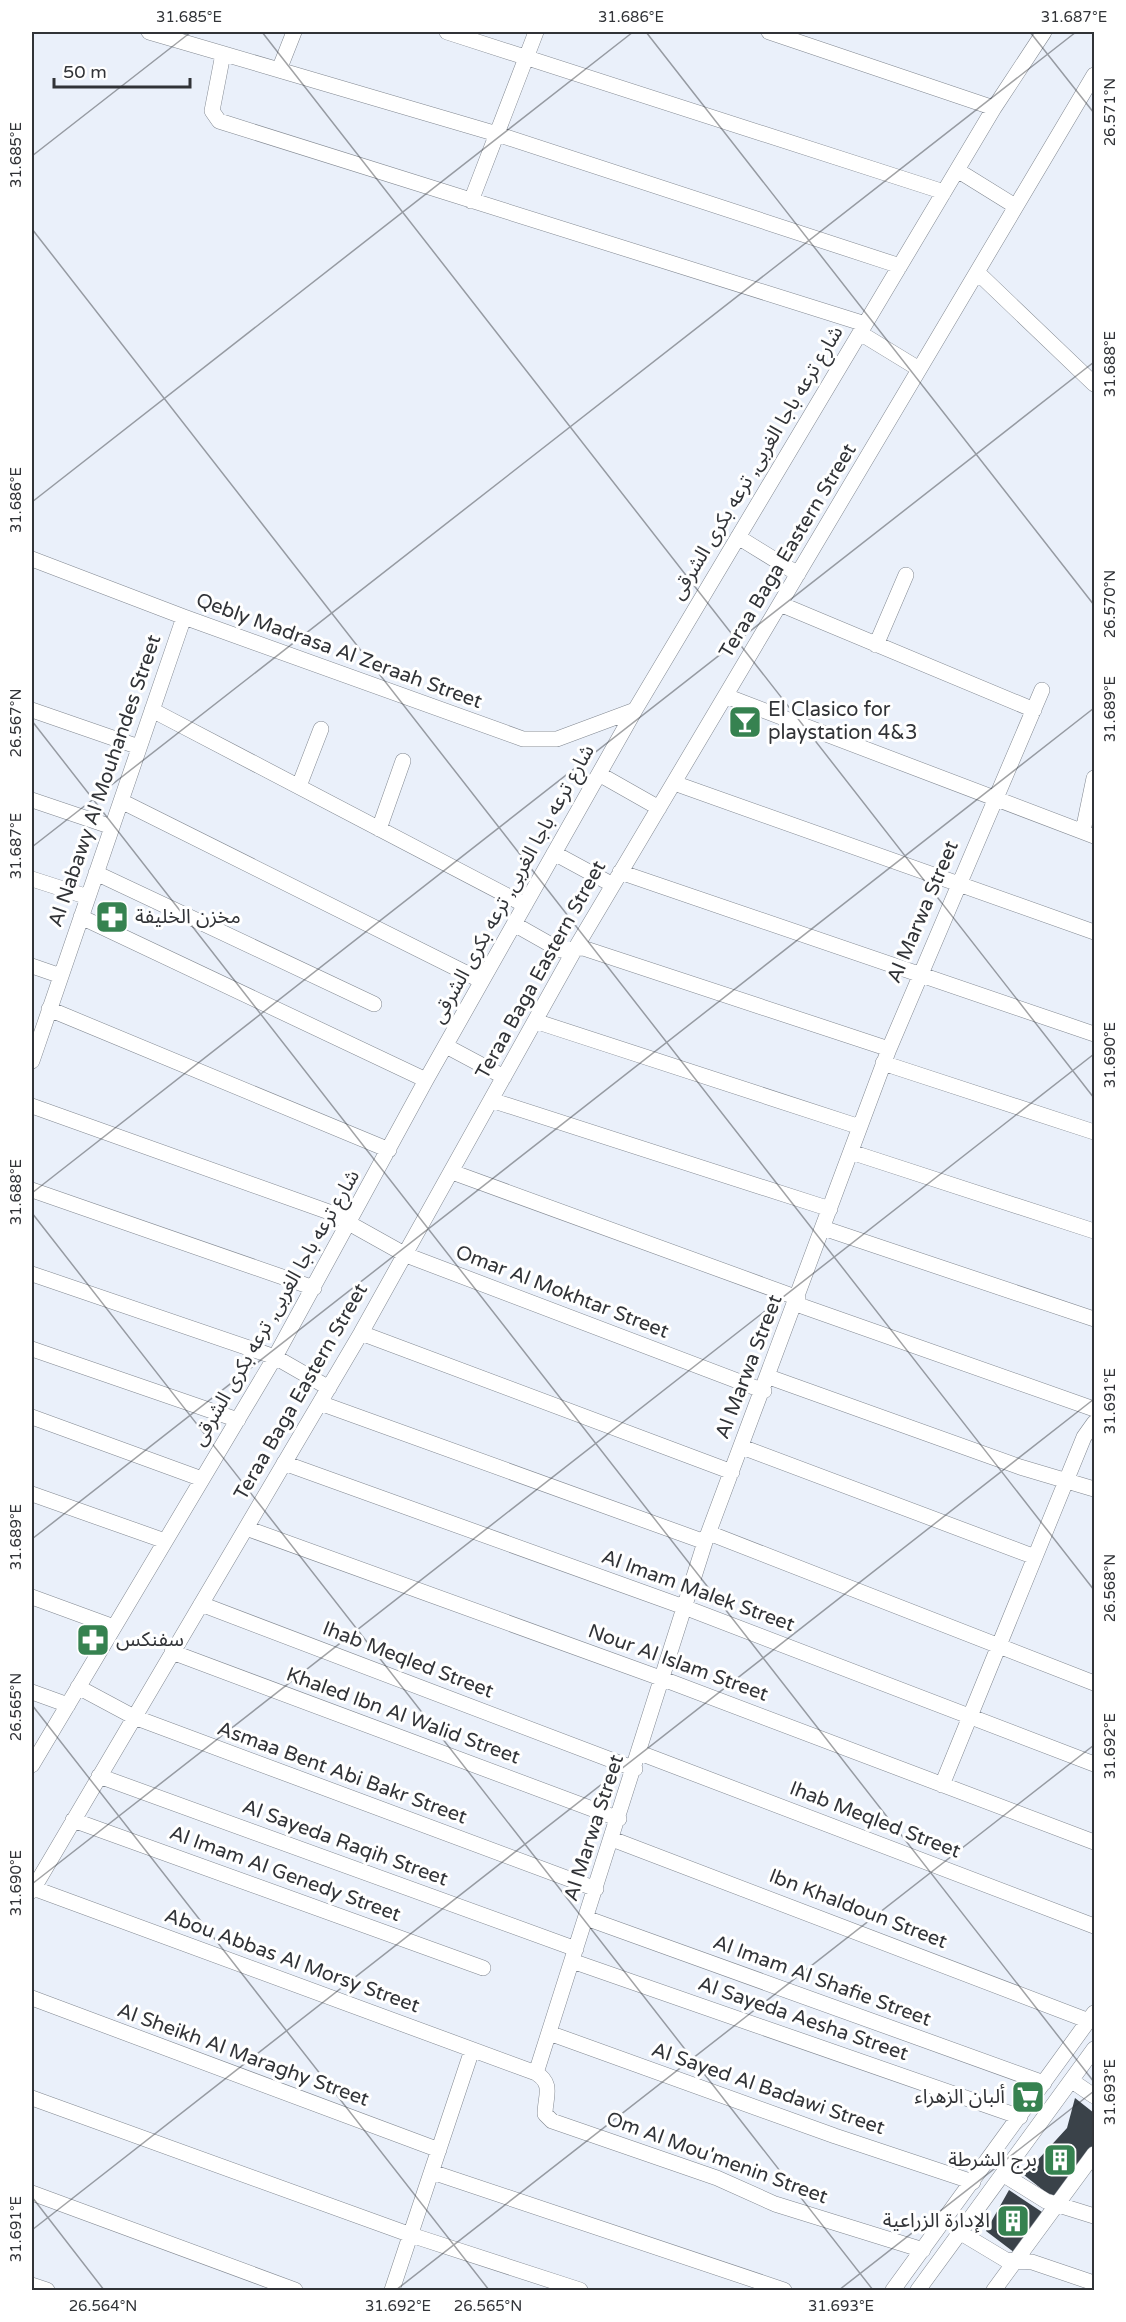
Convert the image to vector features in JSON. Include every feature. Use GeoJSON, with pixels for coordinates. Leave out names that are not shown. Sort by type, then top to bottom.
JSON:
{"type":"FeatureCollection","features":[{"type":"Feature","properties":{"kind":"street"},"geometry":{"type":"LineString","coordinates":[[149,32],[498,134],[900,266]]}},
{"type":"Feature","properties":{"kind":"street"},"geometry":{"type":"LineString","coordinates":[[279,70],[294,32]]}},
{"type":"Feature","properties":{"kind":"street"},"geometry":{"type":"LineString","coordinates":[[447,32],[944,192]]}},
{"type":"Feature","properties":{"kind":"street"},"geometry":{"type":"LineString","coordinates":[[471,201],[536,32]]}},
{"type":"Feature","properties":{"kind":"street"},"geometry":{"type":"LineString","coordinates":[[769,32],[994,108]]}},
{"type":"Feature","properties":{"kind":"street","name":"شارع ترعه باجا الغربى, ترعه بكرى الشرقى"},"geometry":{"type":"LineString","coordinates":[[32,1765],[275,1357],[426,1080],[635,710],[994,108],[1043,32]]}},
{"type":"Feature","properties":{"kind":"street"},"geometry":{"type":"LineString","coordinates":[[223,54],[212,111],[219,121],[862,328],[919,369]]}},
{"type":"Feature","properties":{"kind":"street","name":"Teraa Baga Eastern Street"},"geometry":{"type":"LineString","coordinates":[[32,1889],[361,1333],[616,878],[1095,75]]}},
{"type":"Feature","properties":{"kind":"street"},"geometry":{"type":"LineString","coordinates":[[957,170],[1016,206]]}},
{"type":"Feature","properties":{"kind":"street"},"geometry":{"type":"LineString","coordinates":[[977,272],[1095,384]]}},
{"type":"Feature","properties":{"kind":"street"},"geometry":{"type":"LineString","coordinates":[[738,537],[798,574]]}},
{"type":"Feature","properties":{"kind":"street","name":"Qebly Madrasa Al Zeraah Street"},"geometry":{"type":"LineString","coordinates":[[32,559],[184,618],[524,739],[557,739],[635,710]]}},
{"type":"Feature","properties":{"kind":"street"},"geometry":{"type":"LineString","coordinates":[[876,645],[906,575]]}},
{"type":"Feature","properties":{"kind":"street"},"geometry":{"type":"LineString","coordinates":[[780,604],[1034,710]]}},
{"type":"Feature","properties":{"kind":"street","name":"Al Nabawy Al Mouhandes Street"},"geometry":{"type":"LineString","coordinates":[[32,1061],[184,618]]}},
{"type":"Feature","properties":{"kind":"street","name":"Al Marwa Street"},"geometry":{"type":"LineString","coordinates":[[536,2073],[707,1538],[886,1056],[1042,690]]}},
{"type":"Feature","properties":{"kind":"street"},"geometry":{"type":"LineString","coordinates":[[726,696],[1089,834],[1095,778]]}},
{"type":"Feature","properties":{"kind":"street"},"geometry":{"type":"LineString","coordinates":[[152,710],[525,905]]}},
{"type":"Feature","properties":{"kind":"street"},"geometry":{"type":"LineString","coordinates":[[32,711],[139,747]]}},
{"type":"Feature","properties":{"kind":"street"},"geometry":{"type":"LineString","coordinates":[[299,786],[321,729]]}},
{"type":"Feature","properties":{"kind":"street"},"geometry":{"type":"LineString","coordinates":[[379,829],[404,761]]}},
{"type":"Feature","properties":{"kind":"street"},"geometry":{"type":"LineString","coordinates":[[599,774],[659,808]]}},
{"type":"Feature","properties":{"kind":"street"},"geometry":{"type":"LineString","coordinates":[[674,783],[1095,932]]}},
{"type":"Feature","properties":{"kind":"street"},"geometry":{"type":"LineString","coordinates":[[32,800],[112,827]]}},
{"type":"Feature","properties":{"kind":"street"},"geometry":{"type":"LineString","coordinates":[[121,801],[482,981]]}},
{"type":"Feature","properties":{"kind":"street"},"geometry":{"type":"LineString","coordinates":[[554,854],[616,878],[920,973],[1095,1034]]}},
{"type":"Feature","properties":{"kind":"street"},"geometry":{"type":"LineString","coordinates":[[96,873],[374,1004]]}},
{"type":"Feature","properties":{"kind":"street"},"geometry":{"type":"LineString","coordinates":[[32,879],[88,897]]}},
{"type":"Feature","properties":{"kind":"street"},"geometry":{"type":"LineString","coordinates":[[81,917],[426,1080]]}},
{"type":"Feature","properties":{"kind":"street"},"geometry":{"type":"LineString","coordinates":[[514,924],[560,950],[590,950],[1095,1132]]}},
{"type":"Feature","properties":{"kind":"street"},"geometry":{"type":"LineString","coordinates":[[32,966],[61,976]]}},
{"type":"Feature","properties":{"kind":"street"},"geometry":{"type":"LineString","coordinates":[[49,1009],[389,1150]]}},
{"type":"Feature","properties":{"kind":"street"},"geometry":{"type":"LineString","coordinates":[[535,1021],[860,1127]]}},
{"type":"Feature","properties":{"kind":"street"},"geometry":{"type":"LineString","coordinates":[[446,1046],[504,1077]]}},
{"type":"Feature","properties":{"kind":"street"},"geometry":{"type":"LineString","coordinates":[[491,1100],[830,1209]]}},
{"type":"Feature","properties":{"kind":"street","name":"Omar Al Mokhtar Street"},"geometry":{"type":"LineString","coordinates":[[32,1106],[329,1212],[406,1255],[766,1384],[1020,1467],[1095,1489]]}},
{"type":"Feature","properties":{"kind":"street"},"geometry":{"type":"LineString","coordinates":[[851,1152],[1095,1231]]}},
{"type":"Feature","properties":{"kind":"street"},"geometry":{"type":"LineString","coordinates":[[452,1172],[796,1301],[1095,1409]]}},
{"type":"Feature","properties":{"kind":"street"},"geometry":{"type":"LineString","coordinates":[[32,1190],[314,1288]]}},
{"type":"Feature","properties":{"kind":"street"},"geometry":{"type":"LineString","coordinates":[[823,1228],[1095,1319]]}},
{"type":"Feature","properties":{"kind":"street"},"geometry":{"type":"LineString","coordinates":[[32,1274],[275,1357],[328,1388]]}},
{"type":"Feature","properties":{"kind":"street"},"geometry":{"type":"LineString","coordinates":[[361,1333],[732,1472]]}},
{"type":"Feature","properties":{"kind":"street"},"geometry":{"type":"LineString","coordinates":[[32,1349],[238,1420]]}},
{"type":"Feature","properties":{"kind":"street"},"geometry":{"type":"LineString","coordinates":[[320,1402],[707,1538],[1095,1683]]}},
{"type":"Feature","properties":{"kind":"street"},"geometry":{"type":"LineString","coordinates":[[32,1418],[202,1479]]}},
{"type":"Feature","properties":{"kind":"street"},"geometry":{"type":"LineString","coordinates":[[942,1785],[1084,1437],[1095,1423]]}},
{"type":"Feature","properties":{"kind":"street"},"geometry":{"type":"LineString","coordinates":[[742,1447],[1035,1557]]}},
{"type":"Feature","properties":{"kind":"street","name":"Al Imam Malek Street"},"geometry":{"type":"LineString","coordinates":[[285,1463],[684,1608],[1095,1764]]}},
{"type":"Feature","properties":{"kind":"street"},"geometry":{"type":"LineString","coordinates":[[32,1494],[165,1541]]}},
{"type":"Feature","properties":{"kind":"street","name":"Nour Al Islam Street"},"geometry":{"type":"LineString","coordinates":[[246,1528],[663,1679],[1095,1842]]}},
{"type":"Feature","properties":{"kind":"street"},"geometry":{"type":"LineString","coordinates":[[32,1597],[114,1627]]}},
{"type":"Feature","properties":{"kind":"street","name":"Ihab Meqled Street"},"geometry":{"type":"LineString","coordinates":[[201,1604],[635,1769]]}},
{"type":"Feature","properties":{"kind":"street","name":"Khaled Ibn Al Walid Street"},"geometry":{"type":"LineString","coordinates":[[172,1652],[619,1819]]}},
{"type":"Feature","properties":{"kind":"street","name":"Asmaa Bent Abi Bakr Street"},"geometry":{"type":"LineString","coordinates":[[78,1687],[134,1717],[596,1889]]}},
{"type":"Feature","properties":{"kind":"street"},"geometry":{"type":"LineString","coordinates":[[32,1692],[68,1705]]}},
{"type":"Feature","properties":{"kind":"street","name":"Ihab Meqled Street"},"geometry":{"type":"LineString","coordinates":[[640,1753],[1095,1926]]}},
{"type":"Feature","properties":{"kind":"street","name":"Al Sayeda Raqih Street"},"geometry":{"type":"LineString","coordinates":[[99,1776],[574,1955]]}},
{"type":"Feature","properties":{"kind":"street","name":"Al Imam Al Genedy Street"},"geometry":{"type":"LineString","coordinates":[[73,1820],[483,1968]]}},
{"type":"Feature","properties":{"kind":"street","name":"Ibn Khaldoun Street"},"geometry":{"type":"LineString","coordinates":[[612,1839],[1092,2017]]}},
{"type":"Feature","properties":{"kind":"street","name":"Abou Abbas Al Morsy Street"},"geometry":{"type":"LineString","coordinates":[[32,1889],[536,2073]]}},
{"type":"Feature","properties":{"kind":"street","name":"Al Imam Al Shafie Street"},"geometry":{"type":"LineString","coordinates":[[586,1918],[1044,2083]]}},
{"type":"Feature","properties":{"kind":"street","name":"Al Sayeda Aesha Street"},"geometry":{"type":"LineString","coordinates":[[574,1955],[1018,2120],[1033,2135]]}},
{"type":"Feature","properties":{"kind":"street","name":"Al Sheikh Al Maraghy Street"},"geometry":{"type":"LineString","coordinates":[[32,1998],[439,2150]]}},
{"type":"Feature","properties":{"kind":"street"},"geometry":{"type":"LineString","coordinates":[[893,2290],[1092,2017]]}},
{"type":"Feature","properties":{"kind":"street","name":"Al Sayed Al Badawi Street"},"geometry":{"type":"LineString","coordinates":[[549,2033],[835,2136],[973,2182]]}},
{"type":"Feature","properties":{"kind":"street"},"geometry":{"type":"LineString","coordinates":[[918,2290],[1095,2049]]}},
{"type":"Feature","properties":{"kind":"street"},"geometry":{"type":"LineString","coordinates":[[392,2290],[472,2050]]}},
{"type":"Feature","properties":{"kind":"street","name":"Om Al Mou'menin Street"},"geometry":{"type":"LineString","coordinates":[[536,2073],[549,2088],[544,2114],[552,2121],[717,2178],[774,2204],[923,2250]]}},
{"type":"Feature","properties":{"kind":"street"},"geometry":{"type":"LineString","coordinates":[[1072,2081],[1095,2096]]}},
{"type":"Feature","properties":{"kind":"street"},"geometry":{"type":"LineString","coordinates":[[32,2098],[411,2235],[580,2290]]}},
{"type":"Feature","properties":{"kind":"street"},"geometry":{"type":"LineString","coordinates":[[994,2290],[1095,2154]]}},
{"type":"Feature","properties":{"kind":"street"},"geometry":{"type":"LineString","coordinates":[[432,2172],[784,2290]]}},
{"type":"Feature","properties":{"kind":"street"},"geometry":{"type":"LineString","coordinates":[[1004,2175],[1035,2196],[1095,2216]]}},
{"type":"Feature","properties":{"kind":"street"},"geometry":{"type":"LineString","coordinates":[[32,2193],[296,2290]]}},
{"type":"Feature","properties":{"kind":"street"},"geometry":{"type":"LineString","coordinates":[[961,2233],[1006,2260],[1032,2262],[1095,2283]]}},
{"type":"Feature","properties":{"kind":"street"},"geometry":{"type":"LineString","coordinates":[[32,2285],[47,2290]]}},
{"type":"Feature","properties":{"kind":"building","name":"برج الشرطة"},"geometry":{"type":"Polygon","coordinates":[[[1075,2098],[1094,2113],[1094,2144],[1053,2198],[1024,2175],[1067,2128],[1075,2098]]]}},
{"type":"Feature","properties":{"kind":"building","name":"الإدارة الزراعية"},"geometry":{"type":"Polygon","coordinates":[[[1009,2190],[1042,2212],[1015,2253],[986,2231],[1009,2190]]]}},
{"type":"Feature","properties":{"kind":"place","name":"El Clasico for playstation 4&3"},"geometry":{"type":"Point","coordinates":[745,722]}},
{"type":"Feature","properties":{"kind":"place","name":"مخزن الخليفة"},"geometry":{"type":"Point","coordinates":[112,917]}},
{"type":"Feature","properties":{"kind":"place","name":"سفنكس"},"geometry":{"type":"Point","coordinates":[93,1640]}},
{"type":"Feature","properties":{"kind":"place","name":"ألبان الزهراء"},"geometry":{"type":"Point","coordinates":[1028,2097]}},
{"type":"Feature","properties":{"kind":"place","name":"برج الشرطة"},"geometry":{"type":"Point","coordinates":[1060,2160]}},
{"type":"Feature","properties":{"kind":"place","name":"الإدارة الزراعية"},"geometry":{"type":"Point","coordinates":[1013,2221]}}]}
